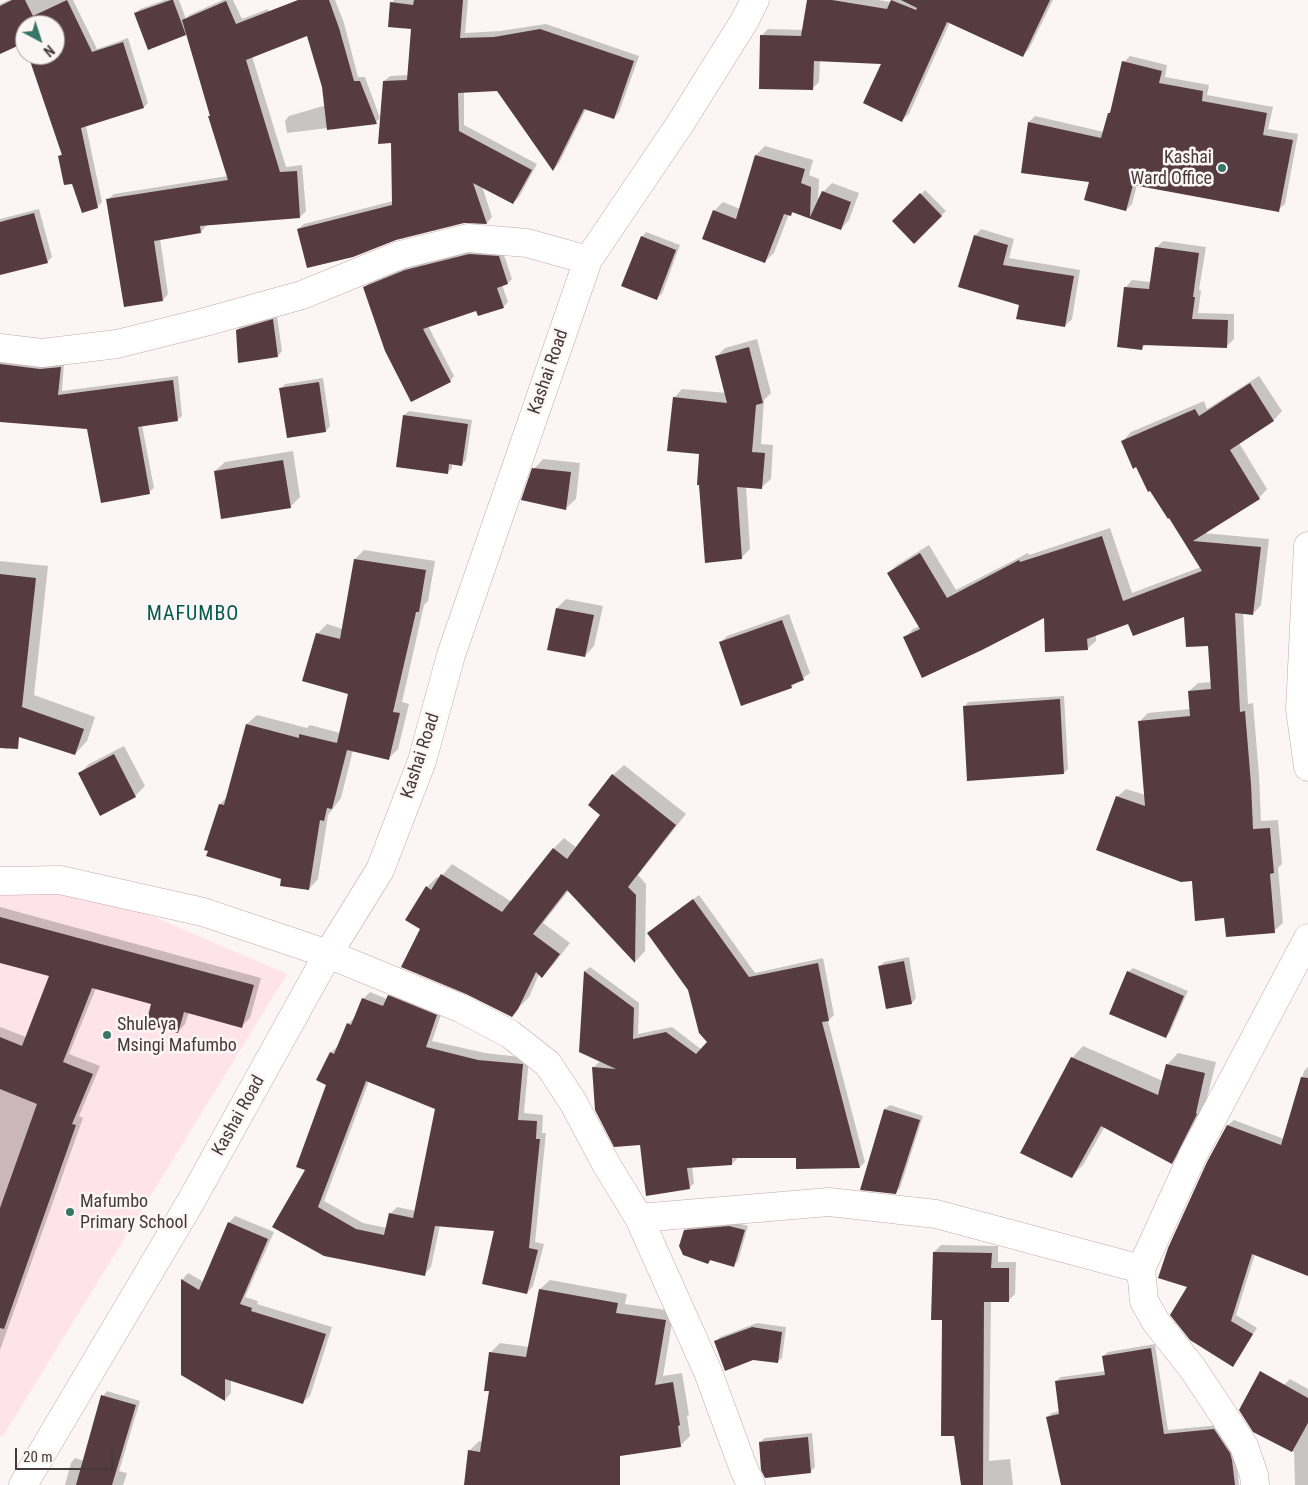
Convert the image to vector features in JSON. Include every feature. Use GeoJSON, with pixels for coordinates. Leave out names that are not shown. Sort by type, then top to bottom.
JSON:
{"type":"FeatureCollection","features":[{"type":"Feature","properties":{"kind":"street","name":"Kashai Road"},"geometry":{"type":"LineString","coordinates":[[23,1485],[190,1204],[328,954],[380,870],[422,761],[451,655],[588,260],[680,124],[745,20],[755,0]]}},
{"type":"Feature","properties":{"kind":"street"},"geometry":{"type":"LineString","coordinates":[[0,348],[42,353],[117,344],[302,295],[400,254],[468,238],[527,243],[588,260]]}},
{"type":"Feature","properties":{"kind":"street"},"geometry":{"type":"LineString","coordinates":[[1308,546],[1300,709],[1308,767]]}},
{"type":"Feature","properties":{"kind":"street"},"geometry":{"type":"LineString","coordinates":[[0,881],[60,880],[203,912],[328,954],[460,1008],[510,1034],[548,1064],[573,1102],[606,1164],[639,1218],[708,1372],[751,1485]]}},
{"type":"Feature","properties":{"kind":"street"},"geometry":{"type":"LineString","coordinates":[[1254,1485],[1254,1475],[1244,1446],[1193,1369],[1156,1322],[1144,1301],[1141,1269],[1193,1155],[1308,938]]}},
{"type":"Feature","properties":{"kind":"street"},"geometry":{"type":"LineString","coordinates":[[639,1218],[828,1202],[936,1214],[1141,1269]]}},
{"type":"Feature","properties":{"kind":"shaded area","name":"Mafumbo Primary School"},"geometry":{"type":"Polygon","coordinates":[[[63,878],[287,974],[3,1436],[0,1435],[0,884],[63,878]]]}},
{"type":"Feature","properties":{"kind":"building"},"geometry":{"type":"Polygon","coordinates":[[[12,0],[25,0],[32,15],[15,15],[15,47],[0,54],[0,6],[12,0]]]}},
{"type":"Feature","properties":{"kind":"building"},"geometry":{"type":"Polygon","coordinates":[[[67,0],[92,52],[123,42],[144,108],[81,128],[98,208],[82,213],[72,184],[64,185],[58,156],[62,155],[31,65],[65,65],[65,15],[35,15],[67,0]]]}},
{"type":"Feature","properties":{"kind":"building"},"geometry":{"type":"Polygon","coordinates":[[[173,0],[186,35],[148,50],[134,13],[173,0]]]}},
{"type":"Feature","properties":{"kind":"building"},"geometry":{"type":"Polygon","coordinates":[[[298,0],[329,0],[354,81],[360,81],[377,124],[327,130],[322,87],[307,36],[246,60],[280,172],[297,171],[300,218],[200,226],[201,233],[154,241],[163,301],[124,307],[106,199],[228,180],[208,116],[210,116],[182,20],[226,1],[236,24],[298,0]]]}},
{"type":"Feature","properties":{"kind":"building"},"geometry":{"type":"Polygon","coordinates":[[[414,0],[463,0],[460,38],[494,37],[540,29],[634,61],[614,119],[584,109],[553,171],[497,91],[458,93],[459,131],[532,170],[513,204],[473,183],[487,224],[464,223],[396,240],[353,257],[307,268],[297,229],[392,205],[391,143],[378,144],[383,81],[407,80],[411,29],[388,27],[390,2],[413,5],[414,0]]]}},
{"type":"Feature","properties":{"kind":"building"},"geometry":{"type":"Polygon","coordinates":[[[807,0],[832,0],[887,9],[891,0],[916,10],[917,8],[901,0],[1050,0],[1023,57],[947,22],[902,122],[863,103],[881,64],[814,61],[813,90],[759,89],[760,35],[801,36],[807,0]]]}},
{"type":"Feature","properties":{"kind":"building"},"geometry":{"type":"Polygon","coordinates":[[[1122,61],[1162,71],[1159,83],[1203,91],[1202,101],[1267,113],[1263,135],[1293,140],[1279,212],[1133,185],[1126,211],[1084,200],[1089,182],[1021,173],[1028,122],[1101,138],[1108,113],[1110,113],[1122,61]]]}},
{"type":"Feature","properties":{"kind":"building"},"geometry":{"type":"Polygon","coordinates":[[[755,155],[805,169],[801,183],[811,187],[810,217],[822,191],[851,202],[841,230],[792,212],[791,216],[784,214],[765,263],[702,239],[713,210],[736,219],[755,155]]]}},
{"type":"Feature","properties":{"kind":"building"},"geometry":{"type":"Polygon","coordinates":[[[920,193],[942,216],[914,244],[892,221],[920,193]]]}},
{"type":"Feature","properties":{"kind":"building"},"geometry":{"type":"Polygon","coordinates":[[[34,213],[48,263],[0,275],[0,222],[34,213]]]}},
{"type":"Feature","properties":{"kind":"building"},"geometry":{"type":"Polygon","coordinates":[[[974,235],[1008,245],[1003,265],[1074,276],[1065,327],[1016,319],[1019,305],[958,287],[974,235]]]}},
{"type":"Feature","properties":{"kind":"building"},"geometry":{"type":"Polygon","coordinates":[[[641,236],[676,250],[657,300],[621,286],[641,236]]]}},
{"type":"Feature","properties":{"kind":"building"},"geometry":{"type":"Polygon","coordinates":[[[1155,247],[1199,253],[1192,319],[1228,320],[1227,348],[1143,345],[1142,350],[1117,347],[1124,287],[1149,289],[1155,247]]]}},
{"type":"Feature","properties":{"kind":"building"},"geometry":{"type":"Polygon","coordinates":[[[469,254],[499,256],[508,284],[497,288],[504,308],[478,316],[476,311],[423,329],[451,382],[411,402],[385,351],[363,287],[405,270],[469,254]]]}},
{"type":"Feature","properties":{"kind":"building"},"geometry":{"type":"Polygon","coordinates":[[[273,319],[278,357],[238,363],[236,330],[273,319]]]}},
{"type":"Feature","properties":{"kind":"building"},"geometry":{"type":"Polygon","coordinates":[[[749,347],[763,403],[756,405],[752,452],[765,453],[762,489],[737,487],[742,559],[705,563],[699,485],[697,485],[699,454],[667,451],[673,397],[727,403],[715,356],[749,347]]]}},
{"type":"Feature","properties":{"kind":"building"},"geometry":{"type":"Polygon","coordinates":[[[0,364],[40,369],[61,367],[58,395],[173,380],[178,421],[138,427],[150,494],[101,503],[87,429],[0,422],[0,364]]]}},
{"type":"Feature","properties":{"kind":"building"},"geometry":{"type":"Polygon","coordinates":[[[319,382],[326,432],[287,438],[279,388],[319,382]]]}},
{"type":"Feature","properties":{"kind":"building"},"geometry":{"type":"Polygon","coordinates":[[[1250,383],[1274,421],[1230,450],[1260,499],[1193,541],[1261,547],[1253,615],[1235,613],[1240,712],[1245,711],[1253,829],[1270,828],[1274,873],[1270,874],[1275,933],[1226,937],[1224,918],[1195,921],[1192,881],[1181,882],[1096,850],[1116,796],[1145,806],[1138,721],[1190,716],[1188,691],[1211,689],[1208,646],[1186,647],[1184,617],[1133,636],[1128,624],[1087,639],[1088,650],[1045,652],[1044,618],[922,678],[903,637],[920,629],[887,573],[920,553],[947,598],[1019,560],[1020,562],[1102,536],[1123,601],[1202,571],[1169,518],[1150,491],[1148,492],[1136,467],[1133,469],[1121,441],[1195,409],[1199,416],[1250,383]]]}},
{"type":"Feature","properties":{"kind":"building"},"geometry":{"type":"Polygon","coordinates":[[[403,415],[468,424],[462,466],[449,464],[448,474],[396,467],[403,415]]]}},
{"type":"Feature","properties":{"kind":"building"},"geometry":{"type":"Polygon","coordinates":[[[283,460],[291,508],[221,519],[214,471],[283,460]]]}},
{"type":"Feature","properties":{"kind":"building"},"geometry":{"type":"Polygon","coordinates":[[[532,468],[571,472],[566,510],[521,500],[532,468]]]}},
{"type":"Feature","properties":{"kind":"building"},"geometry":{"type":"Polygon","coordinates":[[[354,559],[426,570],[419,612],[416,612],[393,712],[400,713],[389,760],[347,750],[332,809],[327,808],[324,821],[320,820],[309,890],[280,886],[281,879],[206,856],[208,851],[204,850],[219,804],[224,805],[246,724],[299,738],[299,734],[337,743],[348,694],[302,681],[316,633],[340,639],[354,559]]]}},
{"type":"Feature","properties":{"kind":"building"},"geometry":{"type":"Polygon","coordinates":[[[0,574],[36,578],[22,707],[84,729],[75,755],[19,737],[18,749],[0,748],[0,574]]]}},
{"type":"Feature","properties":{"kind":"building"},"geometry":{"type":"Polygon","coordinates":[[[556,608],[594,615],[585,657],[547,650],[556,608]]]}},
{"type":"Feature","properties":{"kind":"building"},"geometry":{"type":"Polygon","coordinates":[[[782,620],[804,680],[791,685],[792,688],[741,706],[719,642],[782,620]]]}},
{"type":"Feature","properties":{"kind":"building"},"geometry":{"type":"Polygon","coordinates":[[[1060,699],[1064,774],[967,781],[963,706],[1060,699]]]}},
{"type":"Feature","properties":{"kind":"building"},"geometry":{"type":"Polygon","coordinates":[[[114,754],[136,797],[100,816],[78,773],[114,754]]]}},
{"type":"Feature","properties":{"kind":"building"},"geometry":{"type":"Polygon","coordinates":[[[612,774],[676,825],[628,887],[636,895],[635,963],[567,890],[533,934],[560,954],[542,978],[536,972],[518,1009],[512,1017],[466,994],[401,967],[420,929],[405,920],[426,886],[431,890],[441,874],[502,912],[553,848],[567,859],[600,815],[588,805],[612,774]]]}},
{"type":"Feature","properties":{"kind":"building"},"geometry":{"type":"Polygon","coordinates":[[[693,899],[749,977],[818,963],[829,1021],[822,1022],[860,1168],[796,1169],[796,1158],[732,1158],[732,1165],[687,1168],[690,1189],[646,1196],[640,1145],[614,1147],[595,1110],[592,1067],[616,1069],[579,1052],[584,971],[634,1008],[633,1039],[666,1032],[696,1054],[707,1042],[699,1033],[688,990],[647,933],[693,899]]]}},
{"type":"Feature","properties":{"kind":"building"},"geometry":{"type":"Polygon","coordinates":[[[0,917],[254,985],[242,1028],[184,1012],[178,1033],[146,1024],[151,1004],[92,988],[63,1062],[93,1074],[72,1124],[76,1125],[4,1329],[0,1328],[0,1208],[37,1104],[0,1089],[0,1037],[22,1046],[49,976],[0,963],[0,917]]]}},
{"type":"Feature","properties":{"kind":"building"},"geometry":{"type":"Polygon","coordinates":[[[904,961],[912,1004],[886,1009],[878,966],[904,961]]]}},
{"type":"Feature","properties":{"kind":"building"},"geometry":{"type":"Polygon","coordinates":[[[1127,971],[1184,996],[1166,1038],[1109,1014],[1127,971]]]}},
{"type":"Feature","properties":{"kind":"building"},"geometry":{"type":"Polygon","coordinates":[[[388,995],[437,1015],[426,1047],[478,1060],[523,1064],[518,1120],[537,1121],[536,1139],[540,1139],[529,1248],[538,1250],[527,1294],[482,1284],[494,1231],[435,1226],[425,1276],[324,1256],[272,1227],[305,1170],[296,1167],[326,1085],[316,1080],[330,1052],[334,1054],[347,1023],[351,1025],[362,998],[383,1006],[388,995]],[[366,1081],[318,1207],[356,1229],[384,1235],[389,1213],[413,1218],[435,1109],[366,1081]]]}},
{"type":"Feature","properties":{"kind":"building"},"geometry":{"type":"Polygon","coordinates":[[[1071,1057],[1158,1095],[1166,1064],[1205,1073],[1197,1114],[1172,1164],[1101,1126],[1072,1178],[1020,1153],[1071,1057]]]}},
{"type":"Feature","properties":{"kind":"building"},"geometry":{"type":"Polygon","coordinates":[[[1301,1077],[1308,1078],[1308,1276],[1252,1254],[1231,1321],[1253,1334],[1233,1367],[1190,1340],[1170,1315],[1187,1287],[1158,1278],[1168,1248],[1207,1162],[1227,1125],[1281,1145],[1301,1077]]]}},
{"type":"Feature","properties":{"kind":"building"},"geometry":{"type":"Polygon","coordinates":[[[884,1109],[920,1120],[896,1194],[860,1190],[884,1109]]]}},
{"type":"Feature","properties":{"kind":"building"},"geometry":{"type":"Polygon","coordinates":[[[228,1222],[268,1239],[240,1304],[252,1308],[251,1311],[326,1334],[303,1404],[225,1379],[225,1401],[181,1375],[181,1279],[199,1290],[228,1222]]]}},
{"type":"Feature","properties":{"kind":"building"},"geometry":{"type":"Polygon","coordinates":[[[729,1226],[745,1230],[734,1267],[710,1260],[708,1264],[683,1255],[679,1246],[684,1230],[729,1226]]]}},
{"type":"Feature","properties":{"kind":"building"},"geometry":{"type":"Polygon","coordinates":[[[933,1252],[992,1253],[991,1268],[1009,1268],[1009,1302],[984,1302],[983,1485],[961,1485],[954,1436],[941,1436],[942,1320],[931,1320],[933,1252]]]}},
{"type":"Feature","properties":{"kind":"building"},"geometry":{"type":"Polygon","coordinates":[[[539,1289],[618,1303],[616,1313],[666,1320],[655,1385],[673,1382],[680,1425],[678,1426],[681,1447],[620,1456],[620,1485],[464,1485],[468,1450],[480,1452],[489,1391],[484,1391],[489,1352],[526,1357],[539,1289]]]}},
{"type":"Feature","properties":{"kind":"building"},"geometry":{"type":"Polygon","coordinates":[[[752,1327],[782,1332],[778,1363],[753,1360],[725,1371],[714,1341],[752,1327]]]}},
{"type":"Feature","properties":{"kind":"building"},"geometry":{"type":"Polygon","coordinates":[[[1151,1348],[1164,1434],[1214,1429],[1230,1453],[1235,1485],[1061,1485],[1046,1417],[1059,1414],[1055,1381],[1105,1375],[1102,1356],[1151,1348]]]}},
{"type":"Feature","properties":{"kind":"building"},"geometry":{"type":"Polygon","coordinates":[[[1260,1371],[1308,1398],[1308,1423],[1292,1452],[1253,1432],[1239,1410],[1260,1371]]]}},
{"type":"Feature","properties":{"kind":"building"},"geometry":{"type":"Polygon","coordinates":[[[101,1395],[136,1405],[112,1485],[76,1485],[101,1395]]]}},
{"type":"Feature","properties":{"kind":"building"},"geometry":{"type":"Polygon","coordinates":[[[808,1437],[811,1473],[765,1478],[761,1470],[759,1442],[808,1437]]]}},
{"type":"Feature","properties":{"kind":"place","name":"Kashai Ward Office"},"geometry":{"type":"Point","coordinates":[1222,168]}},
{"type":"Feature","properties":{"kind":"place","name":"Shule ya Msingi Mafumbo"},"geometry":{"type":"Point","coordinates":[107,1035]}},
{"type":"Feature","properties":{"kind":"place","name":"Mafumbo Primary School"},"geometry":{"type":"Point","coordinates":[70,1212]}},
{"type":"Feature","properties":{"kind":"district","name":"MAFUMBO"},"geometry":{"type":"Point","coordinates":[193,615]}}]}
